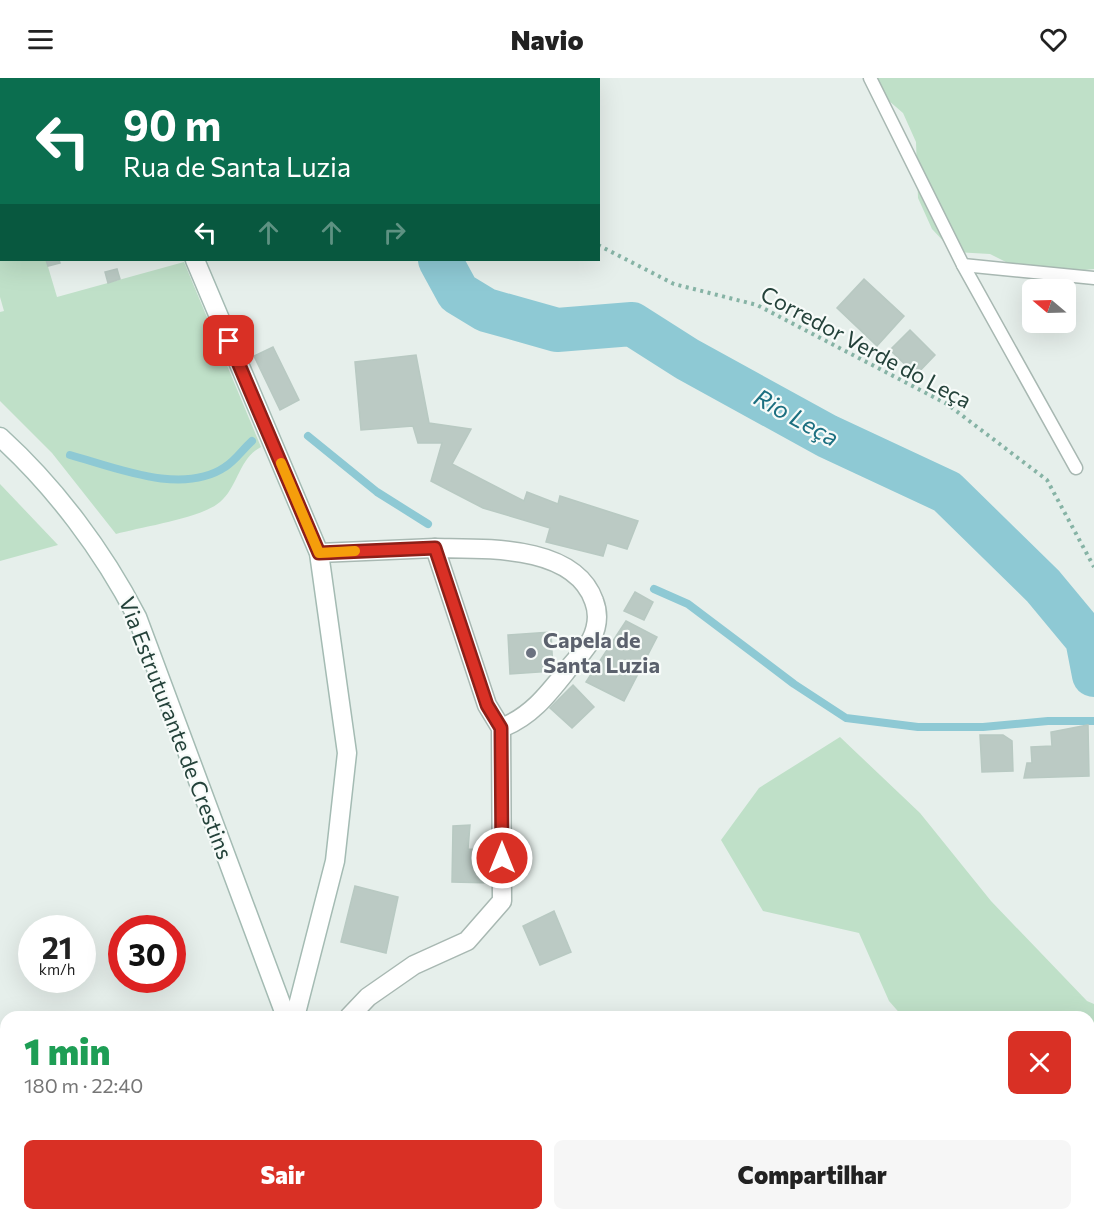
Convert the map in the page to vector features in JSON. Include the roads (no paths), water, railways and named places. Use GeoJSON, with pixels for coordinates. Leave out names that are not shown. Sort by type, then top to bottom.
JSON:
{"type":"FeatureCollection","features":[{"type":"Feature","properties":{"kind":"street"},"geometry":{"type":"LineString","coordinates":[[195,261],[319,553],[346,753],[335,861],[297,1011]]}},
{"type":"Feature","properties":{"kind":"street","name":"Via Estruturante de Crestins"},"geometry":{"type":"LineString","coordinates":[[0,437],[55,496],[91,542],[108,566],[137,617],[284,1011]]}},
{"type":"Feature","properties":{"kind":"street"},"geometry":{"type":"LineString","coordinates":[[319,553],[435,548],[493,549],[547,559],[574,573],[591,592],[596,604],[597,617],[590,641],[531,713],[501,728]]}},
{"type":"Feature","properties":{"kind":"street"},"geometry":{"type":"LineString","coordinates":[[355,1011],[368,997],[414,965],[467,941],[502,901],[501,728],[487,705],[435,548]]}},
{"type":"Feature","properties":{"kind":"lane"},"geometry":{"type":"LineString","coordinates":[[870,78],[963,265],[1076,468]]}},
{"type":"Feature","properties":{"kind":"lane"},"geometry":{"type":"LineString","coordinates":[[963,265],[1094,278]]}},
{"type":"Feature","properties":{"kind":"waterway","name":"Rio Leça"},"geometry":{"type":"LineString","coordinates":[[441,261],[458,293],[486,310],[557,330],[632,324],[687,359],[827,436],[947,492],[1043,586],[1087,639],[1094,675]]}},
{"type":"Feature","properties":{"kind":"waterway"},"geometry":{"type":"LineString","coordinates":[[308,436],[377,492],[428,524]]}},
{"type":"Feature","properties":{"kind":"waterway"},"geometry":{"type":"LineString","coordinates":[[70,455],[127,472],[169,479],[189,479],[208,475],[225,467],[252,441]]}},
{"type":"Feature","properties":{"kind":"waterway"},"geometry":{"type":"LineString","coordinates":[[654,589],[688,604],[794,684],[846,718],[918,727],[983,727],[1048,721],[1094,721]]}},
{"type":"Feature","properties":{"kind":"place","name":"Capela de Santa Luzia"},"geometry":{"type":"Point","coordinates":[531,653]}}]}
